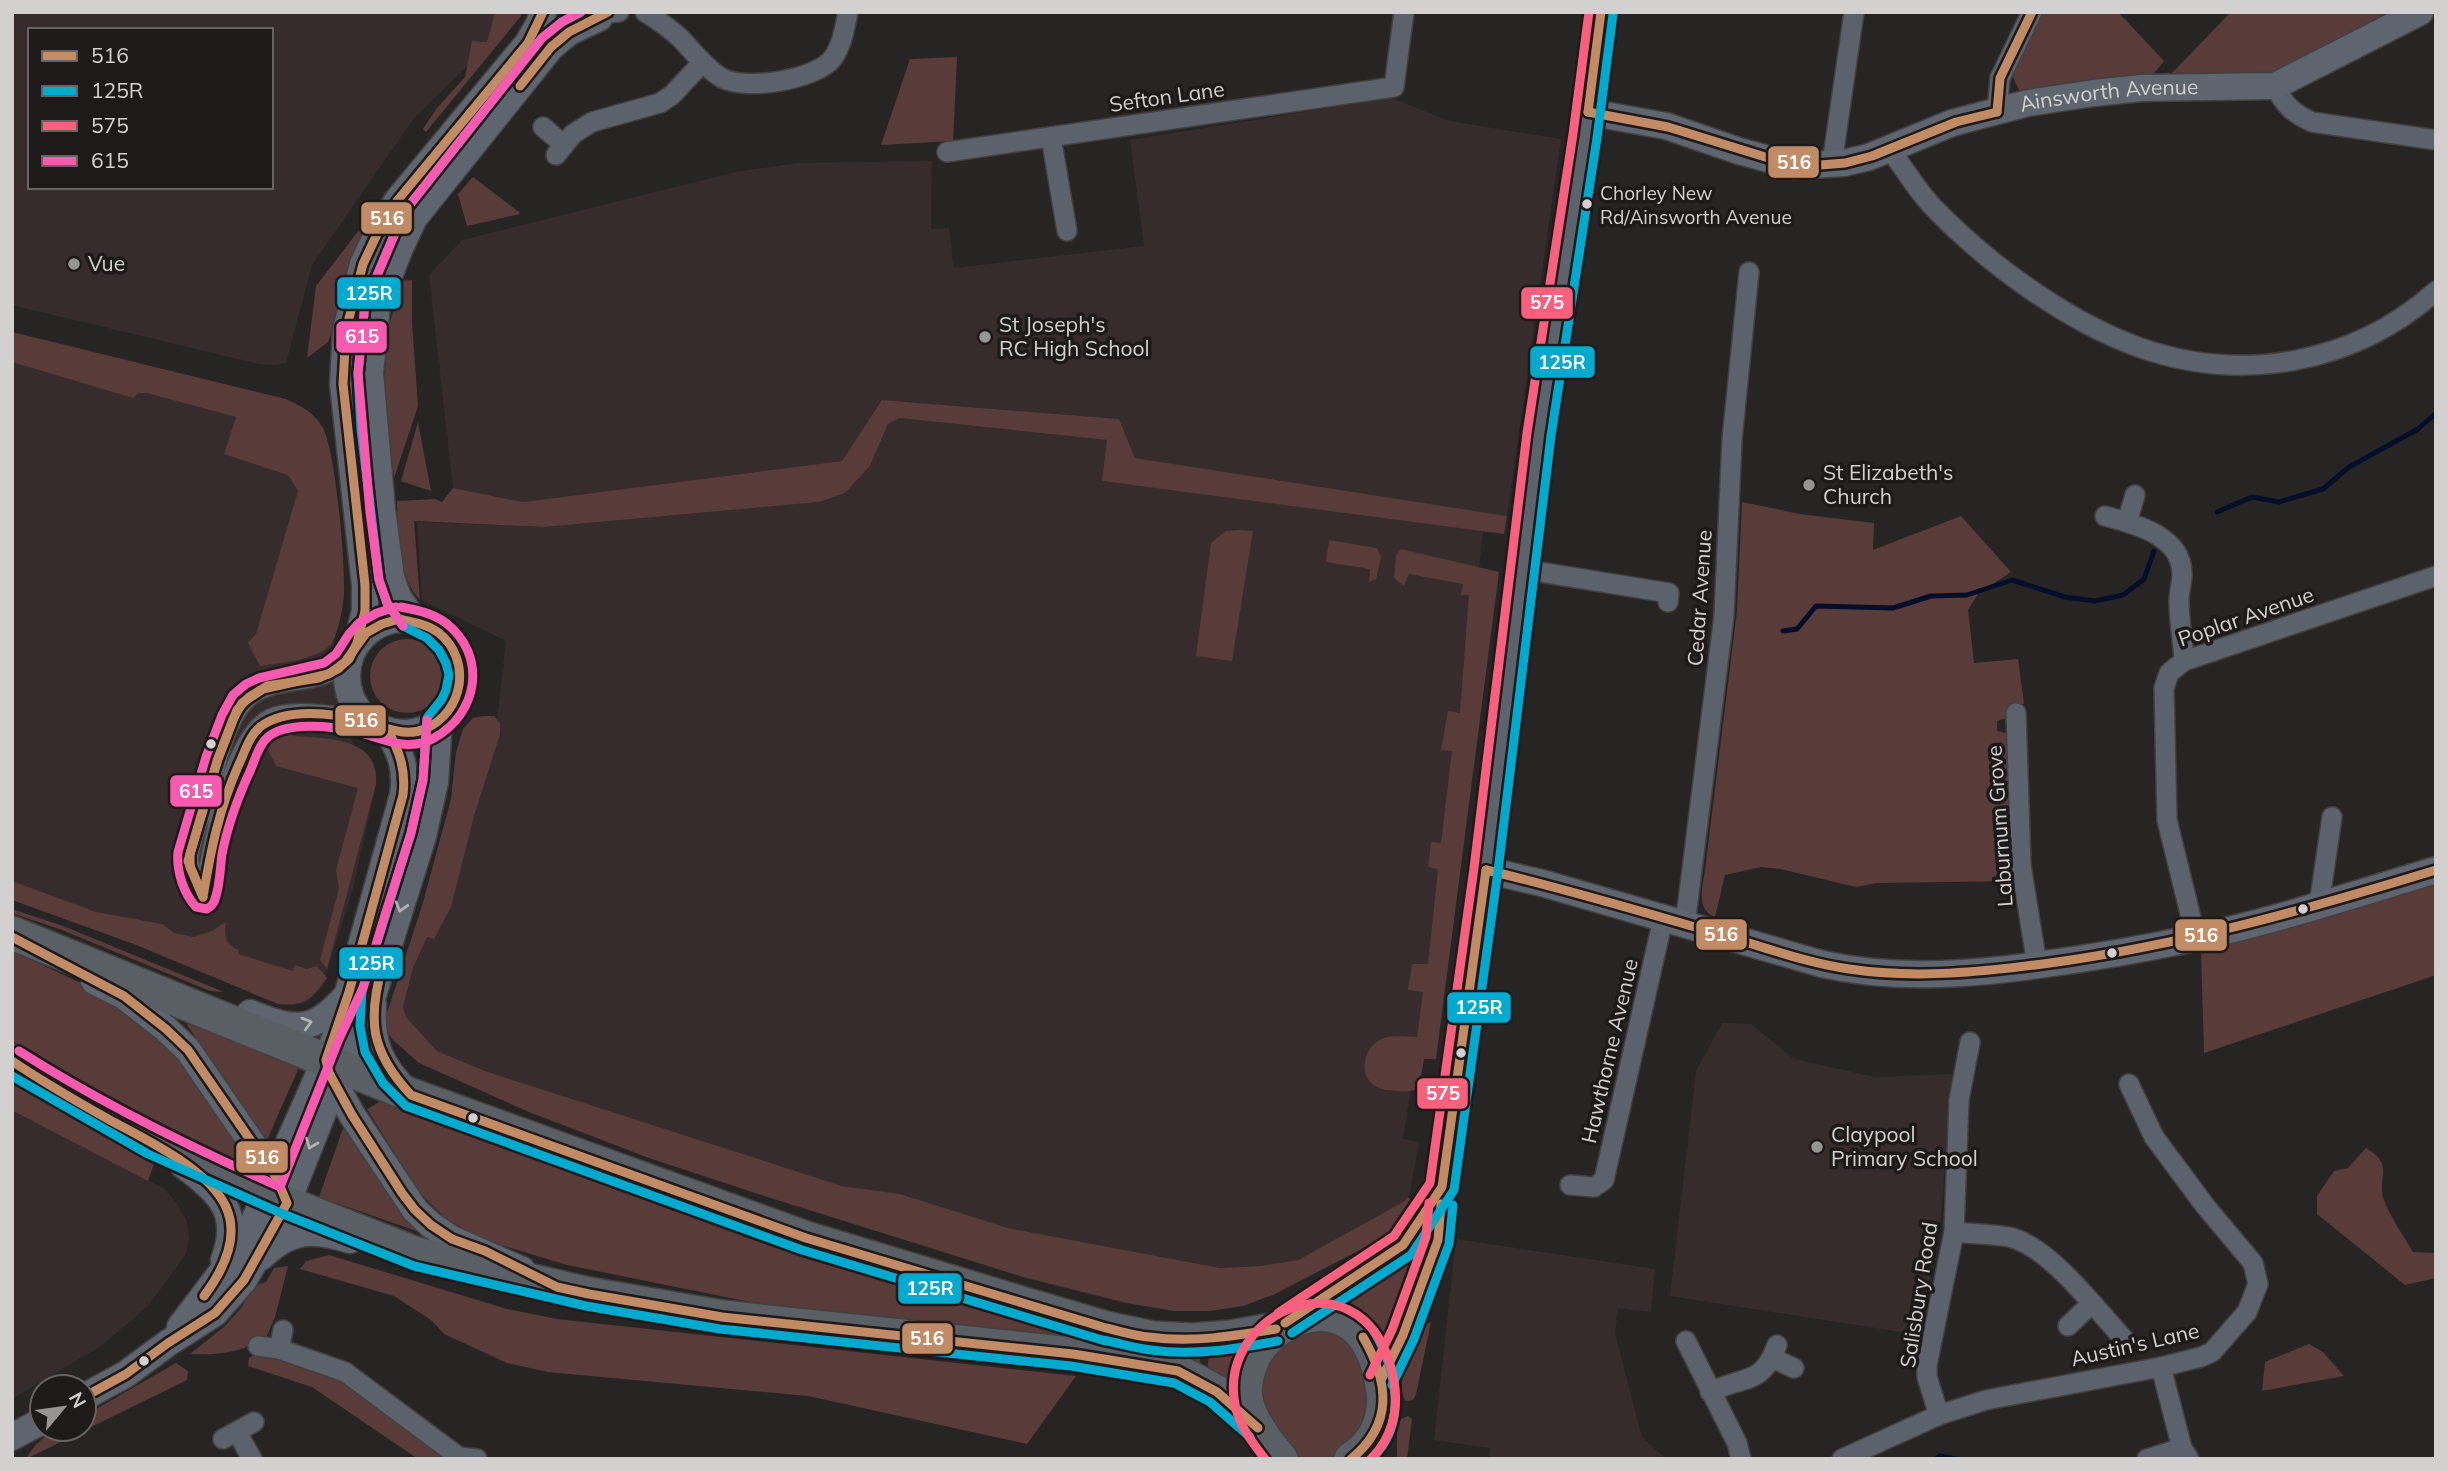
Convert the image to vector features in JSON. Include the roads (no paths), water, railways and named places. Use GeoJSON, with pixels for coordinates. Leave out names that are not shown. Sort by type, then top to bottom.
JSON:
{"type":"FeatureCollection","features":[{"type":"Feature","properties":{"kind":"highway"},"geometry":{"type":"LineString","coordinates":[[12,935],[223,1021],[335,1071],[806,1238],[1106,1328],[1153,1338],[1193,1339],[1231,1337],[1280,1326],[1307,1316],[1329,1315],[1345,1321],[1360,1331],[1378,1364],[1384,1406],[1381,1423],[1384,1459]]}},
{"type":"Feature","properties":{"kind":"highway"},"geometry":{"type":"LineString","coordinates":[[12,1061],[49,1085],[153,1143],[277,1191],[417,1254],[558,1287],[722,1317],[1073,1354],[1141,1364],[1179,1380],[1220,1407],[1281,1459]]}},
{"type":"Feature","properties":{"kind":"highway"},"geometry":{"type":"LineString","coordinates":[[1260,1443],[1246,1399],[1247,1374],[1257,1349],[1280,1326]]}},
{"type":"Feature","properties":{"kind":"highway"},"geometry":{"type":"LineString","coordinates":[[1351,1459],[1371,1442],[1381,1423]]}},
{"type":"Feature","properties":{"kind":"main road"},"geometry":{"type":"LineString","coordinates":[[1381,1380],[1403,1335],[1438,1240],[1442,1187],[1486,870],[1521,569],[1601,12]]}},
{"type":"Feature","properties":{"kind":"main road"},"geometry":{"type":"LineString","coordinates":[[1280,1326],[1403,1245],[1442,1187]]}},
{"type":"Feature","properties":{"kind":"street"},"geometry":{"type":"LineString","coordinates":[[411,1096],[393,1076],[376,1046],[362,992],[404,795],[404,766],[399,750],[379,727],[359,711],[349,693],[347,679],[365,611],[365,585],[343,384],[346,330],[363,264],[379,230],[397,201],[528,43],[542,12]]}},
{"type":"Feature","properties":{"kind":"street"},"geometry":{"type":"LineString","coordinates":[[555,12],[573,21],[586,22],[609,14]]}},
{"type":"Feature","properties":{"kind":"street"},"geometry":{"type":"LineString","coordinates":[[645,12],[673,32],[702,63],[724,79],[747,85],[798,77],[820,69],[833,59],[840,44],[848,12]]}},
{"type":"Feature","properties":{"kind":"street","name":"Sefton Lane"},"geometry":{"type":"LineString","coordinates":[[947,152],[1394,87],[1404,12]]}},
{"type":"Feature","properties":{"kind":"street"},"geometry":{"type":"LineString","coordinates":[[1832,164],[1854,12]]}},
{"type":"Feature","properties":{"kind":"street"},"geometry":{"type":"LineString","coordinates":[[1997,112],[2000,78],[2032,12]]}},
{"type":"Feature","properties":{"kind":"street","name":"Ainsworth Avenue"},"geometry":{"type":"LineString","coordinates":[[1588,113],[1666,126],[1739,152],[1794,166],[1832,164],[1869,157],[1952,123],[2028,103],[2118,90],[2275,86],[2420,12]]}},
{"type":"Feature","properties":{"kind":"street"},"geometry":{"type":"LineString","coordinates":[[413,620],[398,597],[391,577],[382,510],[370,373],[377,306],[414,218],[437,188],[551,47],[569,32],[609,14]]}},
{"type":"Feature","properties":{"kind":"street"},"geometry":{"type":"LineString","coordinates":[[543,127],[560,150],[573,134],[592,122],[660,103],[672,95],[702,63]]}},
{"type":"Feature","properties":{"kind":"street"},"geometry":{"type":"LineString","coordinates":[[2275,86],[2283,102],[2293,113],[2312,122],[2436,140]]}},
{"type":"Feature","properties":{"kind":"street"},"geometry":{"type":"LineString","coordinates":[[1051,137],[1067,232]]}},
{"type":"Feature","properties":{"kind":"street"},"geometry":{"type":"LineString","coordinates":[[1889,148],[1931,206],[1986,258],[2078,318],[2138,347],[2169,356],[2235,366],[2284,364],[2357,342],[2406,316],[2436,291]]}},
{"type":"Feature","properties":{"kind":"street","name":"Cedar Avenue"},"geometry":{"type":"LineString","coordinates":[[1674,922],[1724,615],[1732,440],[1749,272]]}},
{"type":"Feature","properties":{"kind":"street"},"geometry":{"type":"LineString","coordinates":[[2127,522],[2135,495]]}},
{"type":"Feature","properties":{"kind":"street"},"geometry":{"type":"LineString","coordinates":[[2105,516],[2140,526],[2164,539],[2176,551],[2182,572],[2179,600],[2184,661]]}},
{"type":"Feature","properties":{"kind":"street"},"geometry":{"type":"LineString","coordinates":[[1521,569],[1669,593],[1668,602]]}},
{"type":"Feature","properties":{"kind":"street","name":"Poplar Avenue"},"geometry":{"type":"LineString","coordinates":[[2196,938],[2167,820],[2164,688],[2169,673],[2184,661],[2436,576]]}},
{"type":"Feature","properties":{"kind":"street"},"geometry":{"type":"LineString","coordinates":[[399,619],[413,620],[434,628],[449,642],[458,659],[461,675],[458,694],[439,721],[426,729],[406,733],[303,715],[279,716],[259,727],[250,738],[222,804],[204,897],[188,861],[218,759],[237,710],[249,696],[267,686],[319,678],[338,669],[353,651],[368,631],[383,623],[399,619]]}},
{"type":"Feature","properties":{"kind":"street"},"geometry":{"type":"LineString","coordinates":[[168,1343],[218,1279],[277,1191],[335,1071],[362,992],[423,836],[435,782],[439,721]]}},
{"type":"Feature","properties":{"kind":"street","name":"Laburnum Grove"},"geometry":{"type":"LineString","coordinates":[[2012,721],[2021,865],[2036,965]]}},
{"type":"Feature","properties":{"kind":"street"},"geometry":{"type":"LineString","coordinates":[[2319,905],[2332,817]]}},
{"type":"Feature","properties":{"kind":"street"},"geometry":{"type":"LineString","coordinates":[[1486,870],[1542,883],[1854,971],[1915,974],[1992,972],[2089,958],[2196,938],[2436,870]]}},
{"type":"Feature","properties":{"kind":"street","name":"Hawthorne Avenue"},"geometry":{"type":"LineString","coordinates":[[1570,1185],[1594,1187],[1604,1180],[1674,922]]}},
{"type":"Feature","properties":{"kind":"street"},"geometry":{"type":"LineString","coordinates":[[12,928],[52,935],[287,1026],[309,1024],[330,1014],[362,992]]}},
{"type":"Feature","properties":{"kind":"street"},"geometry":{"type":"LineString","coordinates":[[12,935],[56,962],[124,996],[188,1050],[277,1191]]}},
{"type":"Feature","properties":{"kind":"street","name":"Salisbury Road"},"geometry":{"type":"LineString","coordinates":[[1939,1415],[1927,1377],[1927,1365],[1954,1232],[1959,1100],[1973,1051]]}},
{"type":"Feature","properties":{"kind":"street"},"geometry":{"type":"LineString","coordinates":[[335,1071],[402,1193],[415,1210],[452,1239],[485,1251],[558,1287]]}},
{"type":"Feature","properties":{"kind":"street","name":"Austin's Lane"},"geometry":{"type":"LineString","coordinates":[[1844,1459],[1939,1415],[1986,1400],[2201,1357],[2212,1352],[2246,1312],[2258,1284],[2253,1263],[2154,1138],[2129,1084]]}},
{"type":"Feature","properties":{"kind":"street"},"geometry":{"type":"LineString","coordinates":[[153,1143],[203,1180],[224,1203],[230,1220],[231,1238],[218,1279]]}},
{"type":"Feature","properties":{"kind":"street"},"geometry":{"type":"LineString","coordinates":[[98,1389],[126,1374],[215,1313],[244,1280],[252,1266],[277,1191]]}},
{"type":"Feature","properties":{"kind":"street"},"geometry":{"type":"LineString","coordinates":[[252,1266],[273,1246],[307,1232],[334,1235],[391,1252],[417,1254]]}},
{"type":"Feature","properties":{"kind":"street"},"geometry":{"type":"LineString","coordinates":[[1954,1232],[2011,1238],[2030,1245],[2045,1256],[2123,1338]]}},
{"type":"Feature","properties":{"kind":"street"},"geometry":{"type":"LineString","coordinates":[[2068,1326],[2091,1304]]}},
{"type":"Feature","properties":{"kind":"street"},"geometry":{"type":"LineString","coordinates":[[258,1346],[281,1340],[345,1372],[465,1458]]}},
{"type":"Feature","properties":{"kind":"street"},"geometry":{"type":"LineString","coordinates":[[1686,1341],[1737,1443],[1741,1459]]}},
{"type":"Feature","properties":{"kind":"street"},"geometry":{"type":"LineString","coordinates":[[1710,1392],[1761,1373],[1775,1351],[1794,1368]]}},
{"type":"Feature","properties":{"kind":"street"},"geometry":{"type":"LineString","coordinates":[[2147,1459],[2186,1454],[2161,1367]]}},
{"type":"Feature","properties":{"kind":"street"},"geometry":{"type":"LineString","coordinates":[[12,1437],[28,1428]]}},
{"type":"Feature","properties":{"kind":"street"},"geometry":{"type":"LineString","coordinates":[[238,1431],[252,1459]]}},
{"type":"Feature","properties":{"kind":"waterway"},"geometry":{"type":"LineString","coordinates":[[2217,512],[2252,497],[2279,502],[2323,489],[2349,467],[2418,429],[2436,413]]}},
{"type":"Feature","properties":{"kind":"waterway"},"geometry":{"type":"LineString","coordinates":[[1783,631],[1797,629],[1816,606],[1893,608],[1931,596],[1967,595],[2012,580],[2065,597],[2095,601],[2123,595],[2144,579],[2154,551]]}},
{"type":"Feature","properties":{"kind":"waterway"},"geometry":{"type":"LineString","coordinates":[[1936,1459],[1940,1456],[1956,1459]]}},
{"type":"Feature","properties":{"kind":"place","name":"Chorley New Rd/Ainsworth Avenue"},"geometry":{"type":"Point","coordinates":[1587,204]}},
{"type":"Feature","properties":{"kind":"place","name":"Vue"},"geometry":{"type":"Point","coordinates":[74,264]}},
{"type":"Feature","properties":{"kind":"place","name":"St Joseph's RC High School"},"geometry":{"type":"Point","coordinates":[985,337]}},
{"type":"Feature","properties":{"kind":"place","name":"St Elizabeth's Church"},"geometry":{"type":"Point","coordinates":[1809,485]}},
{"type":"Feature","properties":{"kind":"place","name":"Claypool Primary School"},"geometry":{"type":"Point","coordinates":[1817,1147]}}]}
